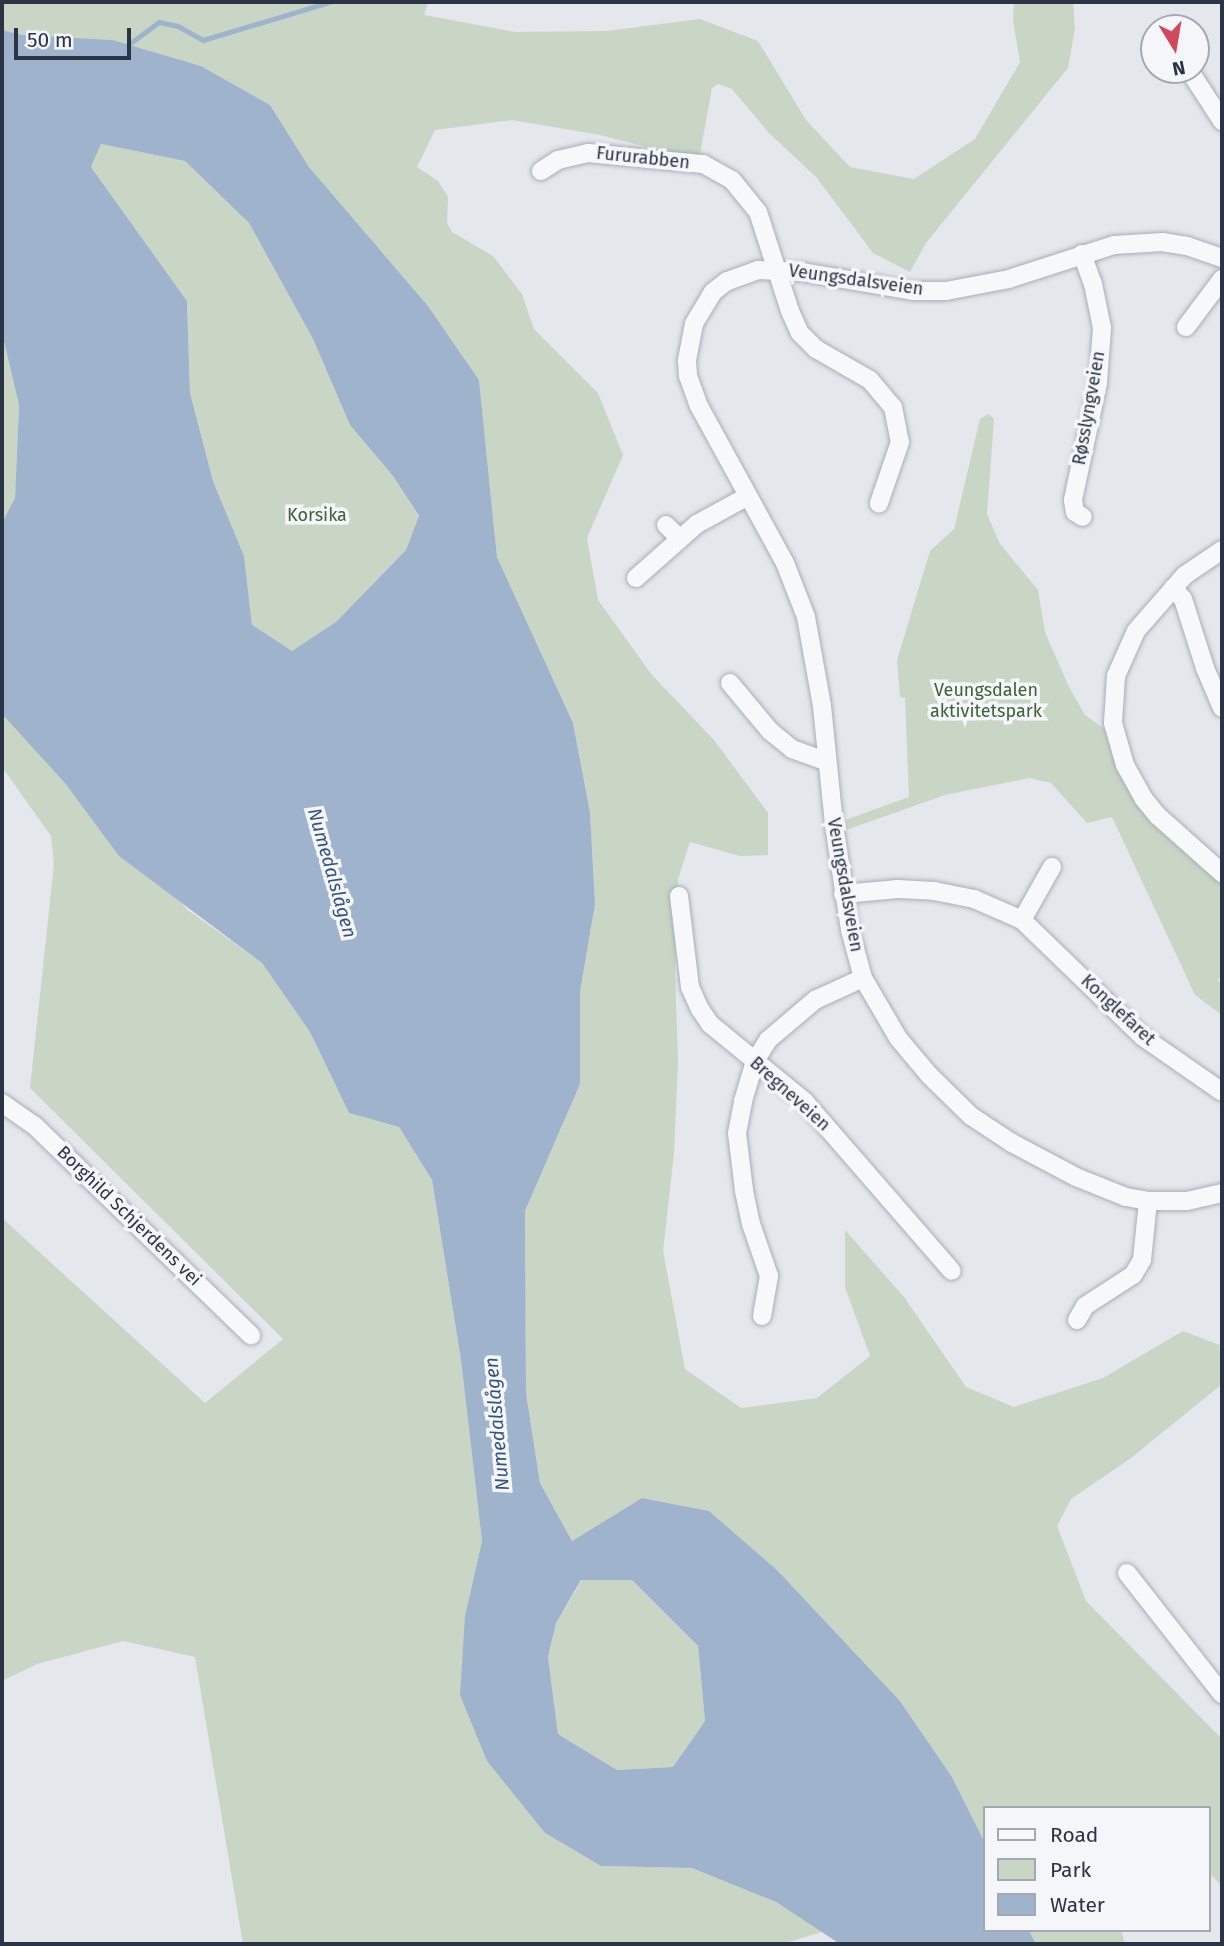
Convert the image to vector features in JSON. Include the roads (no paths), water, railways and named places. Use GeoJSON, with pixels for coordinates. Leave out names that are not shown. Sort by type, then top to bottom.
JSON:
{"type":"FeatureCollection","features":[{"type":"Feature","properties":{"kind":"street"},"geometry":{"type":"LineString","coordinates":[[1198,84],[1222,121]]}},
{"type":"Feature","properties":{"kind":"street","name":"Fururabben"},"geometry":{"type":"LineString","coordinates":[[541,171],[558,160],[588,153],[703,164],[732,180],[758,212],[790,311],[800,333],[816,349],[870,380],[893,407],[900,442],[879,503]]}},
{"type":"Feature","properties":{"kind":"street","name":"Veungsdalsveien"},"geometry":{"type":"LineString","coordinates":[[1221,255],[1186,246],[1141,242],[1083,254],[1009,279],[946,291],[894,288],[778,269],[740,274],[713,292],[694,324],[688,348],[688,376],[698,406],[785,563],[806,617],[822,706],[843,894],[863,978],[898,1038],[929,1075],[971,1116],[1012,1143],[1076,1177],[1126,1197],[1148,1201],[1188,1201],[1222,1193]]}},
{"type":"Feature","properties":{"kind":"street","name":"Røsslyngveien"},"geometry":{"type":"LineString","coordinates":[[1083,254],[1093,284],[1102,328],[1098,383],[1073,500],[1074,512],[1083,517]]}},
{"type":"Feature","properties":{"kind":"street"},"geometry":{"type":"LineString","coordinates":[[1186,327],[1222,279]]}},
{"type":"Feature","properties":{"kind":"street"},"geometry":{"type":"LineString","coordinates":[[635,578],[697,524],[748,496]]}},
{"type":"Feature","properties":{"kind":"street"},"geometry":{"type":"LineString","coordinates":[[666,525],[680,538]]}},
{"type":"Feature","properties":{"kind":"street"},"geometry":{"type":"LineString","coordinates":[[1222,550],[1185,575],[1152,608],[1124,652],[1116,676],[1112,723],[1125,765],[1144,799],[1157,816],[1222,873]]}},
{"type":"Feature","properties":{"kind":"street"},"geometry":{"type":"LineString","coordinates":[[1173,588],[1183,599],[1205,668],[1222,708]]}},
{"type":"Feature","properties":{"kind":"street"},"geometry":{"type":"LineString","coordinates":[[730,683],[770,731],[792,749],[827,762]]}},
{"type":"Feature","properties":{"kind":"street"},"geometry":{"type":"LineString","coordinates":[[1021,920],[1052,867]]}},
{"type":"Feature","properties":{"kind":"street","name":"Konglefaret"},"geometry":{"type":"LineString","coordinates":[[843,894],[898,889],[934,891],[974,898],[1021,920],[1143,1037],[1222,1092]]}},
{"type":"Feature","properties":{"kind":"street","name":"Bregneveien"},"geometry":{"type":"LineString","coordinates":[[679,896],[690,988],[699,1009],[710,1024],[804,1101],[841,1140],[952,1271]]}},
{"type":"Feature","properties":{"kind":"street"},"geometry":{"type":"LineString","coordinates":[[762,1316],[769,1276],[751,1224],[737,1133],[755,1060],[768,1040],[815,1000],[863,978]]}},
{"type":"Feature","properties":{"kind":"street","name":"Borghild Schjerdens vei"},"geometry":{"type":"LineString","coordinates":[[2,1103],[35,1126],[251,1335]]}},
{"type":"Feature","properties":{"kind":"street"},"geometry":{"type":"LineString","coordinates":[[1077,1320],[1085,1306],[1133,1275],[1137,1269],[1142,1260],[1148,1201]]}},
{"type":"Feature","properties":{"kind":"street"},"geometry":{"type":"LineString","coordinates":[[1127,1573],[1222,1694]]}},
{"type":"Feature","properties":{"kind":"water","name":"Numedalslågen"},"geometry":{"type":"Polygon","coordinates":[[[2,30],[22,35],[113,40],[201,66],[270,105],[309,167],[428,306],[479,380],[497,557],[573,723],[590,812],[595,904],[580,992],[580,1084],[525,1211],[526,1393],[540,1483],[572,1541],[642,1498],[709,1511],[777,1570],[900,1701],[952,1777],[982,1837],[982,1932],[1030,1932],[1036,1944],[840,1944],[776,1902],[692,1868],[601,1866],[545,1833],[487,1761],[460,1695],[465,1616],[482,1541],[461,1360],[432,1180],[399,1127],[349,1113],[310,1032],[262,963],[119,856],[65,783],[2,714],[2,523],[15,498],[19,405],[2,333],[2,30]],[[101,144],[91,167],[187,301],[190,393],[213,481],[244,556],[252,625],[292,651],[336,622],[406,550],[419,516],[393,476],[350,425],[313,339],[249,223],[185,161],[101,144]],[[581,1580],[556,1623],[548,1657],[558,1734],[617,1770],[673,1767],[705,1721],[698,1646],[632,1580],[581,1580]]]}},
{"type":"Feature","properties":{"kind":"waterway"},"geometry":{"type":"LineString","coordinates":[[125,47],[159,22],[178,26],[203,40],[330,2]]}},
{"type":"Feature","properties":{"kind":"park label","name":"Korsika"},"geometry":{"type":"Point","coordinates":[317,515]}},
{"type":"Feature","properties":{"kind":"park label","name":"Veungsdalen aktivitetspark"},"geometry":{"type":"Point","coordinates":[986,701]}}]}
